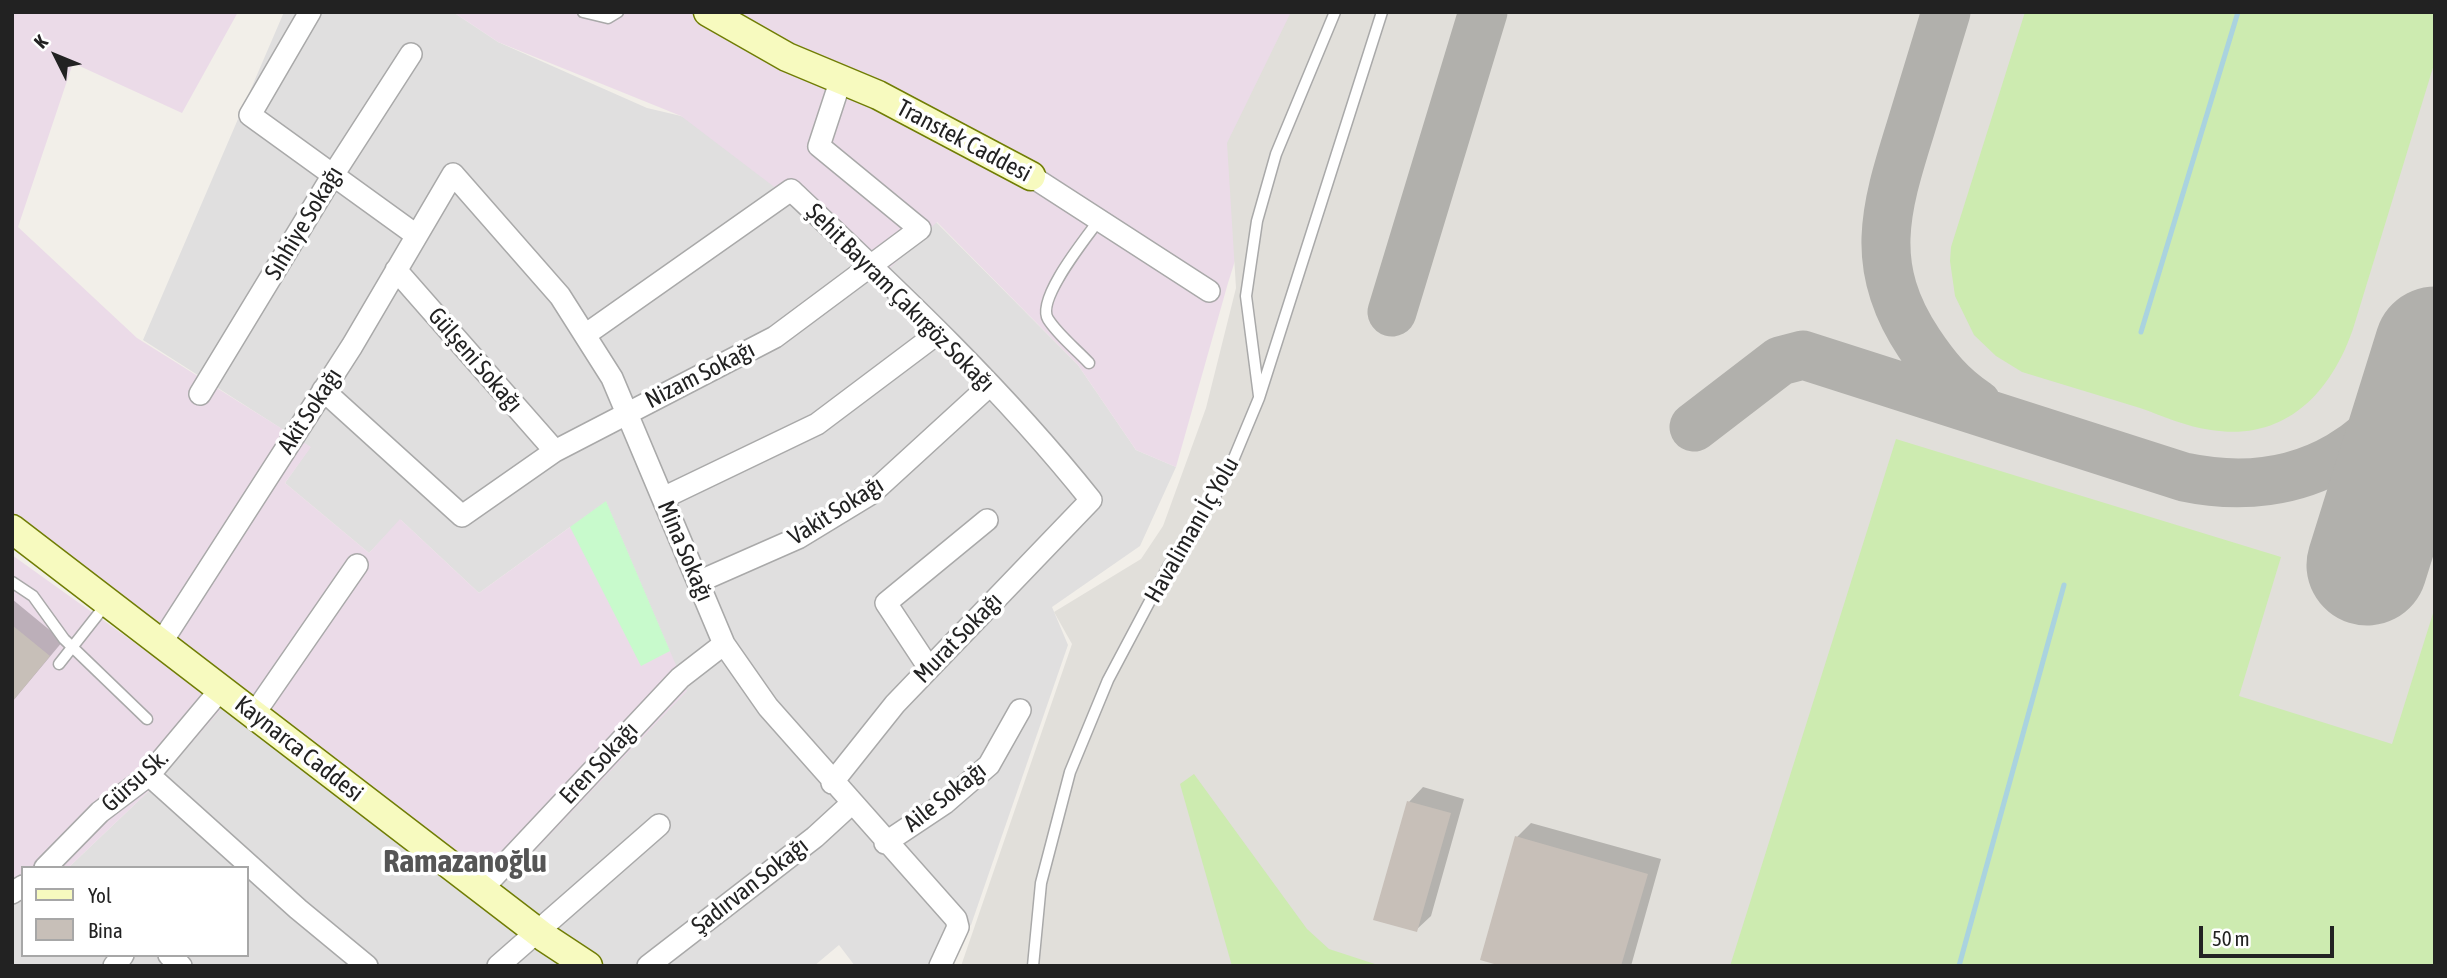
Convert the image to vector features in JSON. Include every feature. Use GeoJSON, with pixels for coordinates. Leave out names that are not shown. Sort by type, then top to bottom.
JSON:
{"type":"FeatureCollection","features":[{"type":"Feature","properties":{"kind":"main road","name":"Transtek Caddesi"},"geometry":{"type":"LineString","coordinates":[[710,13],[787,57],[878,95],[1031,176]]}},
{"type":"Feature","properties":{"kind":"main road","name":"Kaynarca Caddesi"},"geometry":{"type":"LineString","coordinates":[[12,529],[536,931],[587,966]]}},
{"type":"Feature","properties":{"kind":"street"},"geometry":{"type":"LineString","coordinates":[[310,12],[250,115],[416,235]]}},
{"type":"Feature","properties":{"kind":"street","name":"Sıhhiye Sokağı"},"geometry":{"type":"LineString","coordinates":[[200,394],[333,175],[411,54]]}},
{"type":"Feature","properties":{"kind":"street","name":"Nizam Sokağı"},"geometry":{"type":"LineString","coordinates":[[323,390],[462,516],[555,451],[775,337],[920,229],[819,146],[841,79]]}},
{"type":"Feature","properties":{"kind":"street","name":"Akit Sokağı"},"geometry":{"type":"LineString","coordinates":[[161,643],[323,390],[453,174]]}},
{"type":"Feature","properties":{"kind":"street","name":"Mina Sokağı"},"geometry":{"type":"LineString","coordinates":[[453,174],[560,296],[612,378],[724,645],[768,707],[832,783],[946,909],[958,927],[940,966]]}},
{"type":"Feature","properties":{"kind":"street","name":"Transtek Caddesi"},"geometry":{"type":"LineString","coordinates":[[1031,176],[1209,291]]}},
{"type":"Feature","properties":{"kind":"street","name":"Şehit Bayram Çakırgöz Sokağı"},"geometry":{"type":"LineString","coordinates":[[585,335],[791,190],[938,333],[1056,456],[1091,500]]}},
{"type":"Feature","properties":{"kind":"street","name":"Gülşeni Sokağı"},"geometry":{"type":"LineString","coordinates":[[396,270],[555,451]]}},
{"type":"Feature","properties":{"kind":"street"},"geometry":{"type":"LineString","coordinates":[[663,498],[817,424],[938,333]]}},
{"type":"Feature","properties":{"kind":"street","name":"Vakit Sokağı"},"geometry":{"type":"LineString","coordinates":[[698,582],[798,538],[872,493],[989,386]]}},
{"type":"Feature","properties":{"kind":"street","name":"Murat Sokağı"},"geometry":{"type":"LineString","coordinates":[[832,783],[895,704],[1091,500]]}},
{"type":"Feature","properties":{"kind":"street"},"geometry":{"type":"LineString","coordinates":[[929,668],[886,603],[987,520]]}},
{"type":"Feature","properties":{"kind":"street"},"geometry":{"type":"LineString","coordinates":[[254,714],[357,565]]}},
{"type":"Feature","properties":{"kind":"street","name":"Eren Sokağı"},"geometry":{"type":"LineString","coordinates":[[482,889],[680,678],[724,645]]}},
{"type":"Feature","properties":{"kind":"street","name":"Gürsu Sk."},"geometry":{"type":"LineString","coordinates":[[56,865],[100,812],[149,775],[221,689]]}},
{"type":"Feature","properties":{"kind":"street","name":"Aile Sokağı"},"geometry":{"type":"LineString","coordinates":[[886,843],[944,803],[989,765],[1020,710]]}},
{"type":"Feature","properties":{"kind":"street"},"geometry":{"type":"LineString","coordinates":[[149,775],[298,909],[368,966]]}},
{"type":"Feature","properties":{"kind":"street","name":"Şadırvan Sokağı"},"geometry":{"type":"LineString","coordinates":[[648,966],[815,837],[851,804]]}},
{"type":"Feature","properties":{"kind":"street"},"geometry":{"type":"LineString","coordinates":[[498,966],[659,825]]}},
{"type":"Feature","properties":{"kind":"lane"},"geometry":{"type":"LineString","coordinates":[[583,12],[608,18],[618,12]]}},
{"type":"Feature","properties":{"kind":"lane"},"geometry":{"type":"LineString","coordinates":[[1259,398],[1246,296],[1257,221],[1276,154],[1335,12]]}},
{"type":"Feature","properties":{"kind":"lane","name":"Havalimanı İç Yolu"},"geometry":{"type":"LineString","coordinates":[[1033,966],[1041,883],[1051,838],[1089,720],[1170,565],[1224,482],[1259,398],[1382,12]]}},
{"type":"Feature","properties":{"kind":"lane"},"geometry":{"type":"LineString","coordinates":[[1089,363],[1047,318],[1045,307],[1050,292],[1099,220]]}},
{"type":"Feature","properties":{"kind":"lane"},"geometry":{"type":"LineString","coordinates":[[12,582],[33,596],[56,630],[147,719]]}},
{"type":"Feature","properties":{"kind":"lane"},"geometry":{"type":"LineString","coordinates":[[59,664],[108,602]]}},
{"type":"Feature","properties":{"kind":"shaded area"},"geometry":{"type":"Polygon","coordinates":[[[12,12],[238,12],[182,113],[73,63],[18,227],[137,338],[311,447],[285,483],[369,553],[400,519],[479,593],[606,501],[687,691],[483,905],[223,707],[153,787],[70,866],[21,866],[21,899],[12,904],[12,555],[216,701],[12,512],[12,12]]]}},
{"type":"Feature","properties":{"kind":"shaded area"},"geometry":{"type":"Polygon","coordinates":[[[284,12],[453,12],[498,42],[647,108],[681,116],[936,222],[1078,365],[1136,450],[1176,467],[1140,546],[1052,607],[1068,645],[971,925],[926,966],[855,966],[839,945],[814,966],[12,966],[12,904],[21,899],[21,957],[248,957],[248,866],[70,866],[153,787],[222,707],[483,905],[570,527],[479,593],[401,520],[369,553],[285,483],[310,447],[143,340],[284,12]]]}},
{"type":"Feature","properties":{"kind":"shaded area"},"geometry":{"type":"Polygon","coordinates":[[[453,12],[1313,12],[1228,283],[1176,467],[1136,450],[1078,365],[937,222],[886,272],[681,116],[498,42],[453,12]]]}},
{"type":"Feature","properties":{"kind":"shaded area"},"geometry":{"type":"Polygon","coordinates":[[[1291,12],[2435,12],[2435,966],[961,966],[1072,644],[1054,612],[1141,559],[1163,526],[1206,408],[1236,288],[1227,143],[1291,12]]]}},
{"type":"Feature","properties":{"kind":"green space"},"geometry":{"type":"Polygon","coordinates":[[[2025,12],[2435,12],[2435,61],[2353,329],[2332,373],[2302,408],[2283,420],[2261,428],[2237,432],[2202,429],[2022,372],[1996,356],[1974,335],[1955,296],[1950,261],[1951,247],[2025,12]]]}},
{"type":"Feature","properties":{"kind":"green space"},"geometry":{"type":"Polygon","coordinates":[[[1896,439],[2281,557],[2239,696],[2392,744],[2435,607],[2435,966],[1730,966],[1896,439]]]}},
{"type":"Feature","properties":{"kind":"green space"},"geometry":{"type":"Polygon","coordinates":[[[606,501],[670,651],[641,666],[570,527],[606,501]]]}},
{"type":"Feature","properties":{"kind":"green space"},"geometry":{"type":"Polygon","coordinates":[[[1194,774],[1307,929],[1329,949],[1381,966],[1232,966],[1180,784],[1194,774]]]}},
{"type":"Feature","properties":{"kind":"building"},"geometry":{"type":"Polygon","coordinates":[[[12,625],[50,656],[12,702],[12,625]]]}},
{"type":"Feature","properties":{"kind":"building"},"geometry":{"type":"Polygon","coordinates":[[[1407,801],[1451,813],[1417,932],[1373,920],[1407,801]]]}},
{"type":"Feature","properties":{"kind":"building"},"geometry":{"type":"Polygon","coordinates":[[[1515,836],[1648,874],[1621,966],[1501,966],[1480,960],[1515,836]]]}},
{"type":"Feature","properties":{"kind":"waterway"},"geometry":{"type":"LineString","coordinates":[[2141,332],[2238,12]]}},
{"type":"Feature","properties":{"kind":"waterway"},"geometry":{"type":"LineString","coordinates":[[1959,966],[2064,585]]}},
{"type":"Feature","properties":{"kind":"taxiway"},"geometry":{"type":"LineString","coordinates":[[1392,312],[1483,12]]}},
{"type":"Feature","properties":{"kind":"taxiway"},"geometry":{"type":"LineString","coordinates":[[1946,12],[1894,186],[1888,213],[1887,263],[1903,315],[1919,343],[1944,376],[1977,404]]}},
{"type":"Feature","properties":{"kind":"taxiway"},"geometry":{"type":"LineString","coordinates":[[1694,427],[1780,361],[1803,355],[2184,477],[2227,483],[2268,481],[2305,472],[2339,456],[2370,434],[2396,406],[2418,372],[2435,333]]}},
{"type":"Feature","properties":{"kind":"runway"},"geometry":{"type":"LineString","coordinates":[[2367,565],[2435,347]]}},
{"type":"Feature","properties":{"kind":"district","name":"Ramazanoğlu"},"geometry":{"type":"Point","coordinates":[465,862]}}]}
